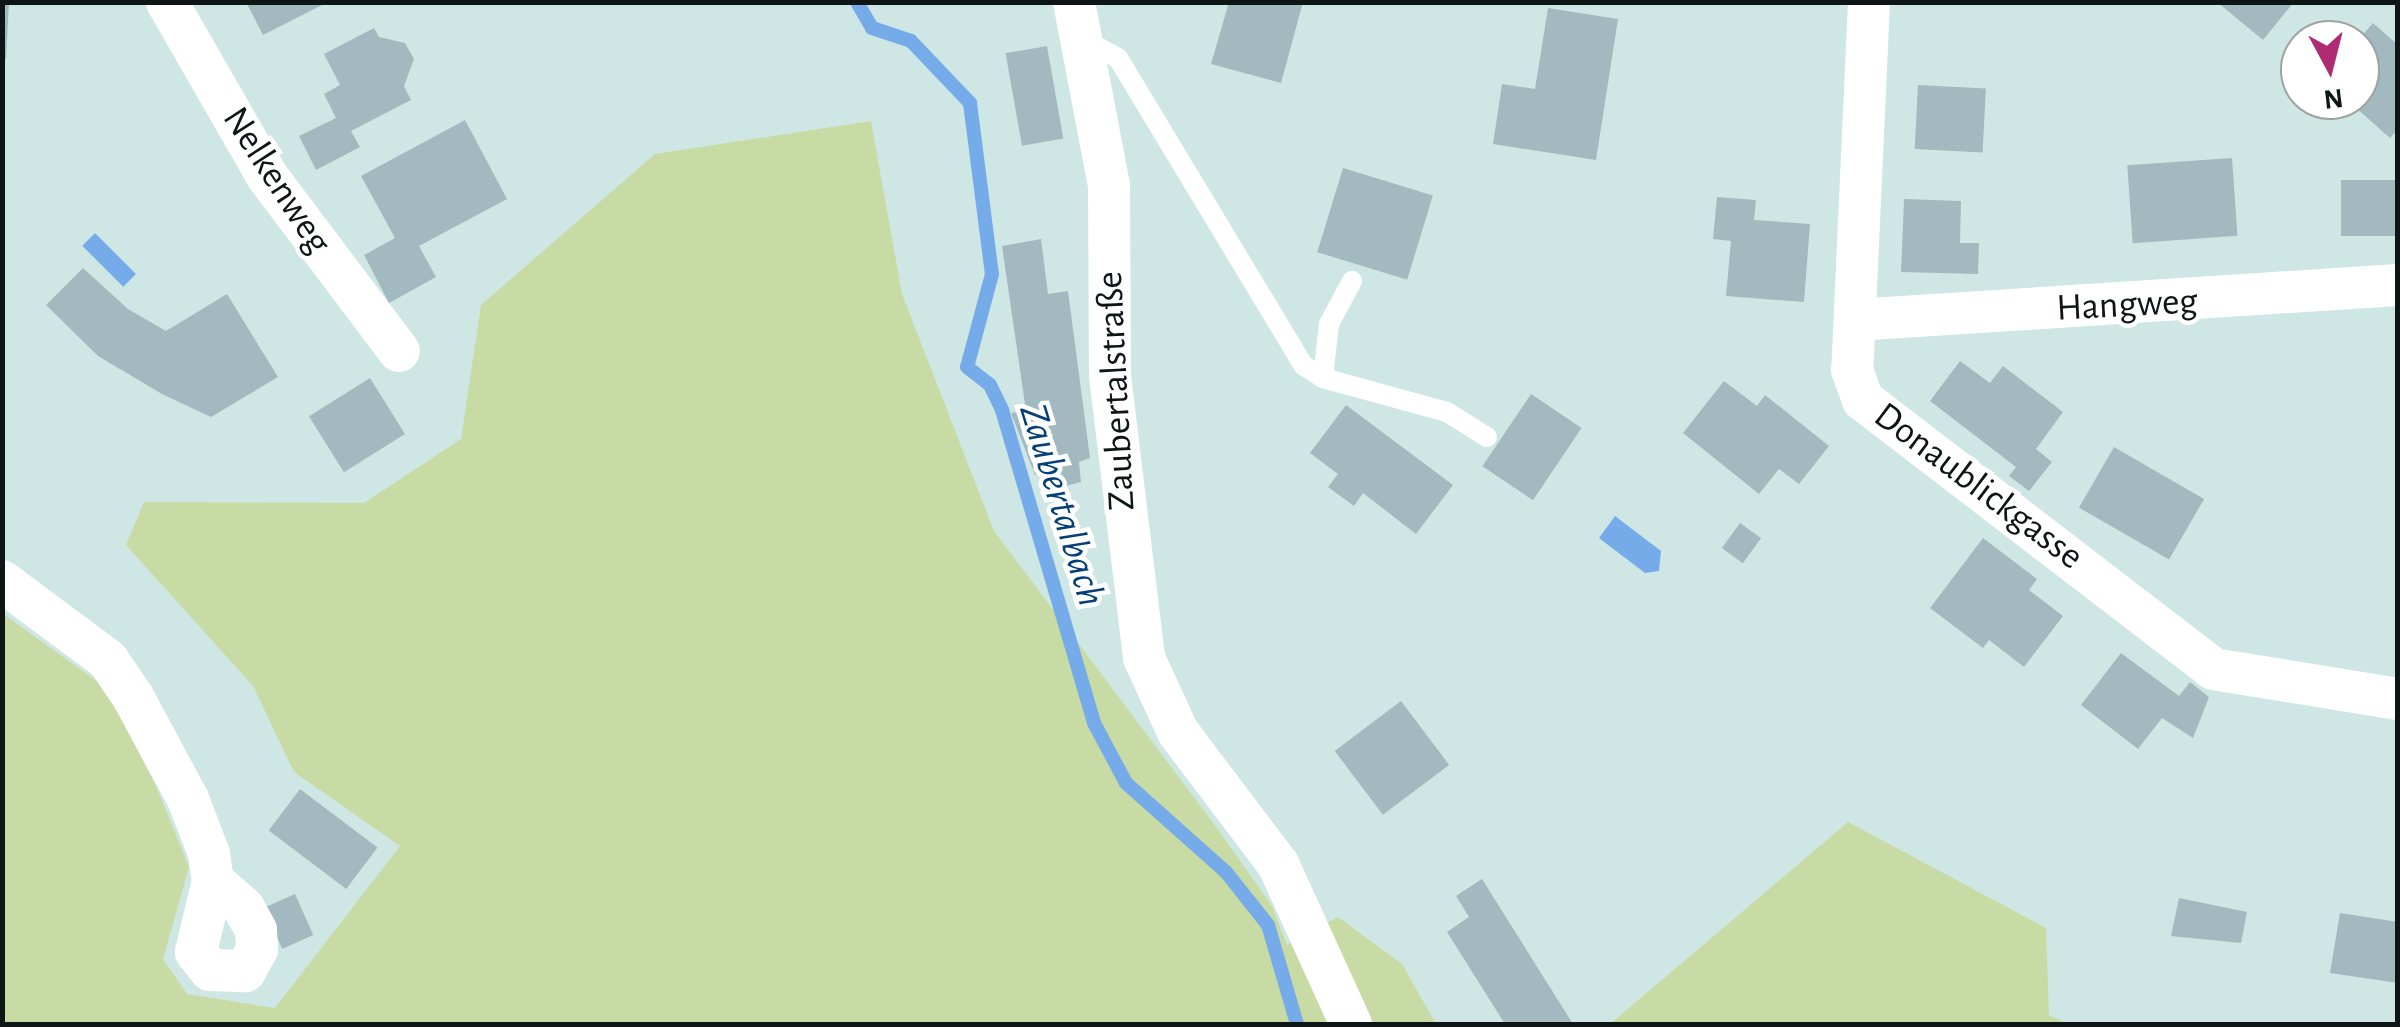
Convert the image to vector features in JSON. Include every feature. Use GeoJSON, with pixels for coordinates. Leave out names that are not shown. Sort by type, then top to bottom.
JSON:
{"type":"FeatureCollection","features":[{"type":"Feature","properties":{"kind":"street","name":"Nelkenweg"},"geometry":{"type":"LineString","coordinates":[[167,2],[267,176],[399,351]]}},
{"type":"Feature","properties":{"kind":"street","name":"Zaubertalstraße"},"geometry":{"type":"LineString","coordinates":[[1074,2],[1109,184],[1110,376],[1144,658],[1178,732],[1278,864],[1351,1024]]}},
{"type":"Feature","properties":{"kind":"street","name":"Donaublickgasse"},"geometry":{"type":"LineString","coordinates":[[1869,2],[1852,370],[1863,400],[2190,653],[2242,678],[2398,699]]}},
{"type":"Feature","properties":{"kind":"street","name":"Hangweg"},"geometry":{"type":"LineString","coordinates":[[1855,320],[2398,285]]}},
{"type":"Feature","properties":{"kind":"street"},"geometry":{"type":"LineString","coordinates":[[2,581],[70,628],[125,684],[188,800],[212,881]]}},
{"type":"Feature","properties":{"kind":"lane"},"geometry":{"type":"LineString","coordinates":[[1085,49],[1096,46],[1118,58],[1294,354],[1323,378],[1447,412],[1486,437]]}},
{"type":"Feature","properties":{"kind":"lane"},"geometry":{"type":"LineString","coordinates":[[1323,378],[1329,324],[1352,280]]}},
{"type":"Feature","properties":{"kind":"green space"},"geometry":{"type":"Polygon","coordinates":[[[871,121],[902,294],[994,531],[1214,824],[1272,906],[1287,945],[1338,917],[1402,964],[1436,1024],[3,1024],[2,613],[105,687],[156,786],[189,867],[163,959],[187,994],[275,1008],[400,846],[294,772],[253,686],[126,545],[144,502],[364,503],[461,439],[481,305],[655,154],[871,121]]]}},
{"type":"Feature","properties":{"kind":"green space"},"geometry":{"type":"Polygon","coordinates":[[[1848,822],[2046,928],[2049,1015],[2068,1024],[1610,1024],[1848,822]]]}},
{"type":"Feature","properties":{"kind":"water"},"geometry":{"type":"Polygon","coordinates":[[[95,233],[136,274],[123,287],[82,246],[95,233]]]}},
{"type":"Feature","properties":{"kind":"water"},"geometry":{"type":"Polygon","coordinates":[[[1615,516],[1661,551],[1659,571],[1645,573],[1599,538],[1615,516]]]}},
{"type":"Feature","properties":{"kind":"building"},"geometry":{"type":"Polygon","coordinates":[[[2,2],[9,2],[6,59],[2,59],[2,2]]]}},
{"type":"Feature","properties":{"kind":"building"},"geometry":{"type":"Polygon","coordinates":[[[246,2],[328,2],[263,35],[246,2]]]}},
{"type":"Feature","properties":{"kind":"building"},"geometry":{"type":"Polygon","coordinates":[[[1229,2],[1303,2],[1281,83],[1211,64],[1229,2]]]}},
{"type":"Feature","properties":{"kind":"building"},"geometry":{"type":"Polygon","coordinates":[[[2217,2],[2294,2],[2263,40],[2217,2]]]}},
{"type":"Feature","properties":{"kind":"building"},"geometry":{"type":"Polygon","coordinates":[[[1548,8],[1618,19],[1596,160],[1493,144],[1502,84],[1535,89],[1548,8]]]}},
{"type":"Feature","properties":{"kind":"building"},"geometry":{"type":"Polygon","coordinates":[[[374,28],[379,37],[405,43],[414,59],[404,86],[411,100],[351,131],[360,147],[316,170],[299,136],[336,118],[324,94],[340,85],[324,54],[374,28]]]}},
{"type":"Feature","properties":{"kind":"building"},"geometry":{"type":"Polygon","coordinates":[[[2380,29],[2398,45],[2398,129],[2390,138],[2370,120],[2380,120],[2380,29]]]}},
{"type":"Feature","properties":{"kind":"building"},"geometry":{"type":"Polygon","coordinates":[[[1047,46],[1063,139],[1022,146],[1006,53],[1047,46]]]}},
{"type":"Feature","properties":{"kind":"building"},"geometry":{"type":"Polygon","coordinates":[[[1918,85],[1986,89],[1983,152],[1915,149],[1918,85]]]}},
{"type":"Feature","properties":{"kind":"building"},"geometry":{"type":"Polygon","coordinates":[[[465,120],[507,199],[419,246],[436,277],[389,303],[364,255],[395,238],[361,176],[465,120]]]}},
{"type":"Feature","properties":{"kind":"building"},"geometry":{"type":"Polygon","coordinates":[[[2232,158],[2237,236],[2133,243],[2127,165],[2232,158]]]}},
{"type":"Feature","properties":{"kind":"building"},"geometry":{"type":"Polygon","coordinates":[[[1343,168],[1433,195],[1407,280],[1317,252],[1343,168]]]}},
{"type":"Feature","properties":{"kind":"building"},"geometry":{"type":"Polygon","coordinates":[[[2341,180],[2398,180],[2398,236],[2341,236],[2341,180]]]}},
{"type":"Feature","properties":{"kind":"building"},"geometry":{"type":"Polygon","coordinates":[[[1717,197],[1756,200],[1754,220],[1810,224],[1804,302],[1726,296],[1731,241],[1713,239],[1717,197]]]}},
{"type":"Feature","properties":{"kind":"building"},"geometry":{"type":"Polygon","coordinates":[[[1904,199],[1961,201],[1960,243],[1979,243],[1978,274],[1901,272],[1904,199]]]}},
{"type":"Feature","properties":{"kind":"building"},"geometry":{"type":"Polygon","coordinates":[[[1041,239],[1048,294],[1068,291],[1090,458],[1079,462],[1081,482],[1053,489],[1051,470],[1035,475],[1011,413],[1026,411],[1002,246],[1041,239]]]}},
{"type":"Feature","properties":{"kind":"building"},"geometry":{"type":"Polygon","coordinates":[[[83,268],[128,309],[166,331],[227,294],[278,377],[211,417],[162,394],[98,356],[46,305],[83,268]]]}},
{"type":"Feature","properties":{"kind":"building"},"geometry":{"type":"Polygon","coordinates":[[[1960,361],[1990,383],[2003,366],[2063,412],[2036,449],[2052,462],[2029,491],[2009,476],[2016,467],[1930,401],[1960,361]]]}},
{"type":"Feature","properties":{"kind":"building"},"geometry":{"type":"Polygon","coordinates":[[[370,378],[405,434],[344,472],[309,416],[370,378]]]}},
{"type":"Feature","properties":{"kind":"building"},"geometry":{"type":"Polygon","coordinates":[[[1724,381],[1757,406],[1765,395],[1829,446],[1799,484],[1779,469],[1759,494],[1683,433],[1724,381]]]}},
{"type":"Feature","properties":{"kind":"building"},"geometry":{"type":"Polygon","coordinates":[[[1531,394],[1582,428],[1533,500],[1482,466],[1531,394]]]}},
{"type":"Feature","properties":{"kind":"building"},"geometry":{"type":"Polygon","coordinates":[[[1346,405],[1453,485],[1416,534],[1363,493],[1354,506],[1328,487],[1338,474],[1310,453],[1346,405]]]}},
{"type":"Feature","properties":{"kind":"building"},"geometry":{"type":"Polygon","coordinates":[[[2114,447],[2204,499],[2169,560],[2079,508],[2114,447]]]}},
{"type":"Feature","properties":{"kind":"building"},"geometry":{"type":"Polygon","coordinates":[[[1740,523],[1761,538],[1743,563],[1722,548],[1740,523]]]}},
{"type":"Feature","properties":{"kind":"building"},"geometry":{"type":"Polygon","coordinates":[[[1983,538],[2037,579],[2029,590],[2063,616],[2024,667],[1989,640],[1983,648],[1930,608],[1983,538]]]}},
{"type":"Feature","properties":{"kind":"building"},"geometry":{"type":"Polygon","coordinates":[[[2121,653],[2179,696],[2190,682],[2209,697],[2193,738],[2162,718],[2138,749],[2081,705],[2121,653]]]}},
{"type":"Feature","properties":{"kind":"building"},"geometry":{"type":"Polygon","coordinates":[[[1401,701],[1449,765],[1383,815],[1335,751],[1401,701]]]}},
{"type":"Feature","properties":{"kind":"building"},"geometry":{"type":"Polygon","coordinates":[[[300,789],[377,847],[346,889],[269,831],[300,789]]]}},
{"type":"Feature","properties":{"kind":"building"},"geometry":{"type":"Polygon","coordinates":[[[1482,879],[1573,1024],[1505,1024],[1447,932],[1469,917],[1456,896],[1482,879]]]}},
{"type":"Feature","properties":{"kind":"building"},"geometry":{"type":"Polygon","coordinates":[[[295,894],[313,935],[282,949],[264,908],[295,894]]]}},
{"type":"Feature","properties":{"kind":"building"},"geometry":{"type":"Polygon","coordinates":[[[2179,898],[2247,912],[2241,943],[2171,936],[2179,898]]]}},
{"type":"Feature","properties":{"kind":"building"},"geometry":{"type":"Polygon","coordinates":[[[2340,913],[2398,922],[2398,983],[2330,973],[2340,913]]]}},
{"type":"Feature","properties":{"kind":"waterway","name":"Zaubertalbach"},"geometry":{"type":"LineString","coordinates":[[857,2],[872,28],[911,41],[970,103],[992,274],[967,367],[990,385],[1002,410],[1094,723],[1126,783],[1226,872],[1268,925],[1297,1024]]}}]}
